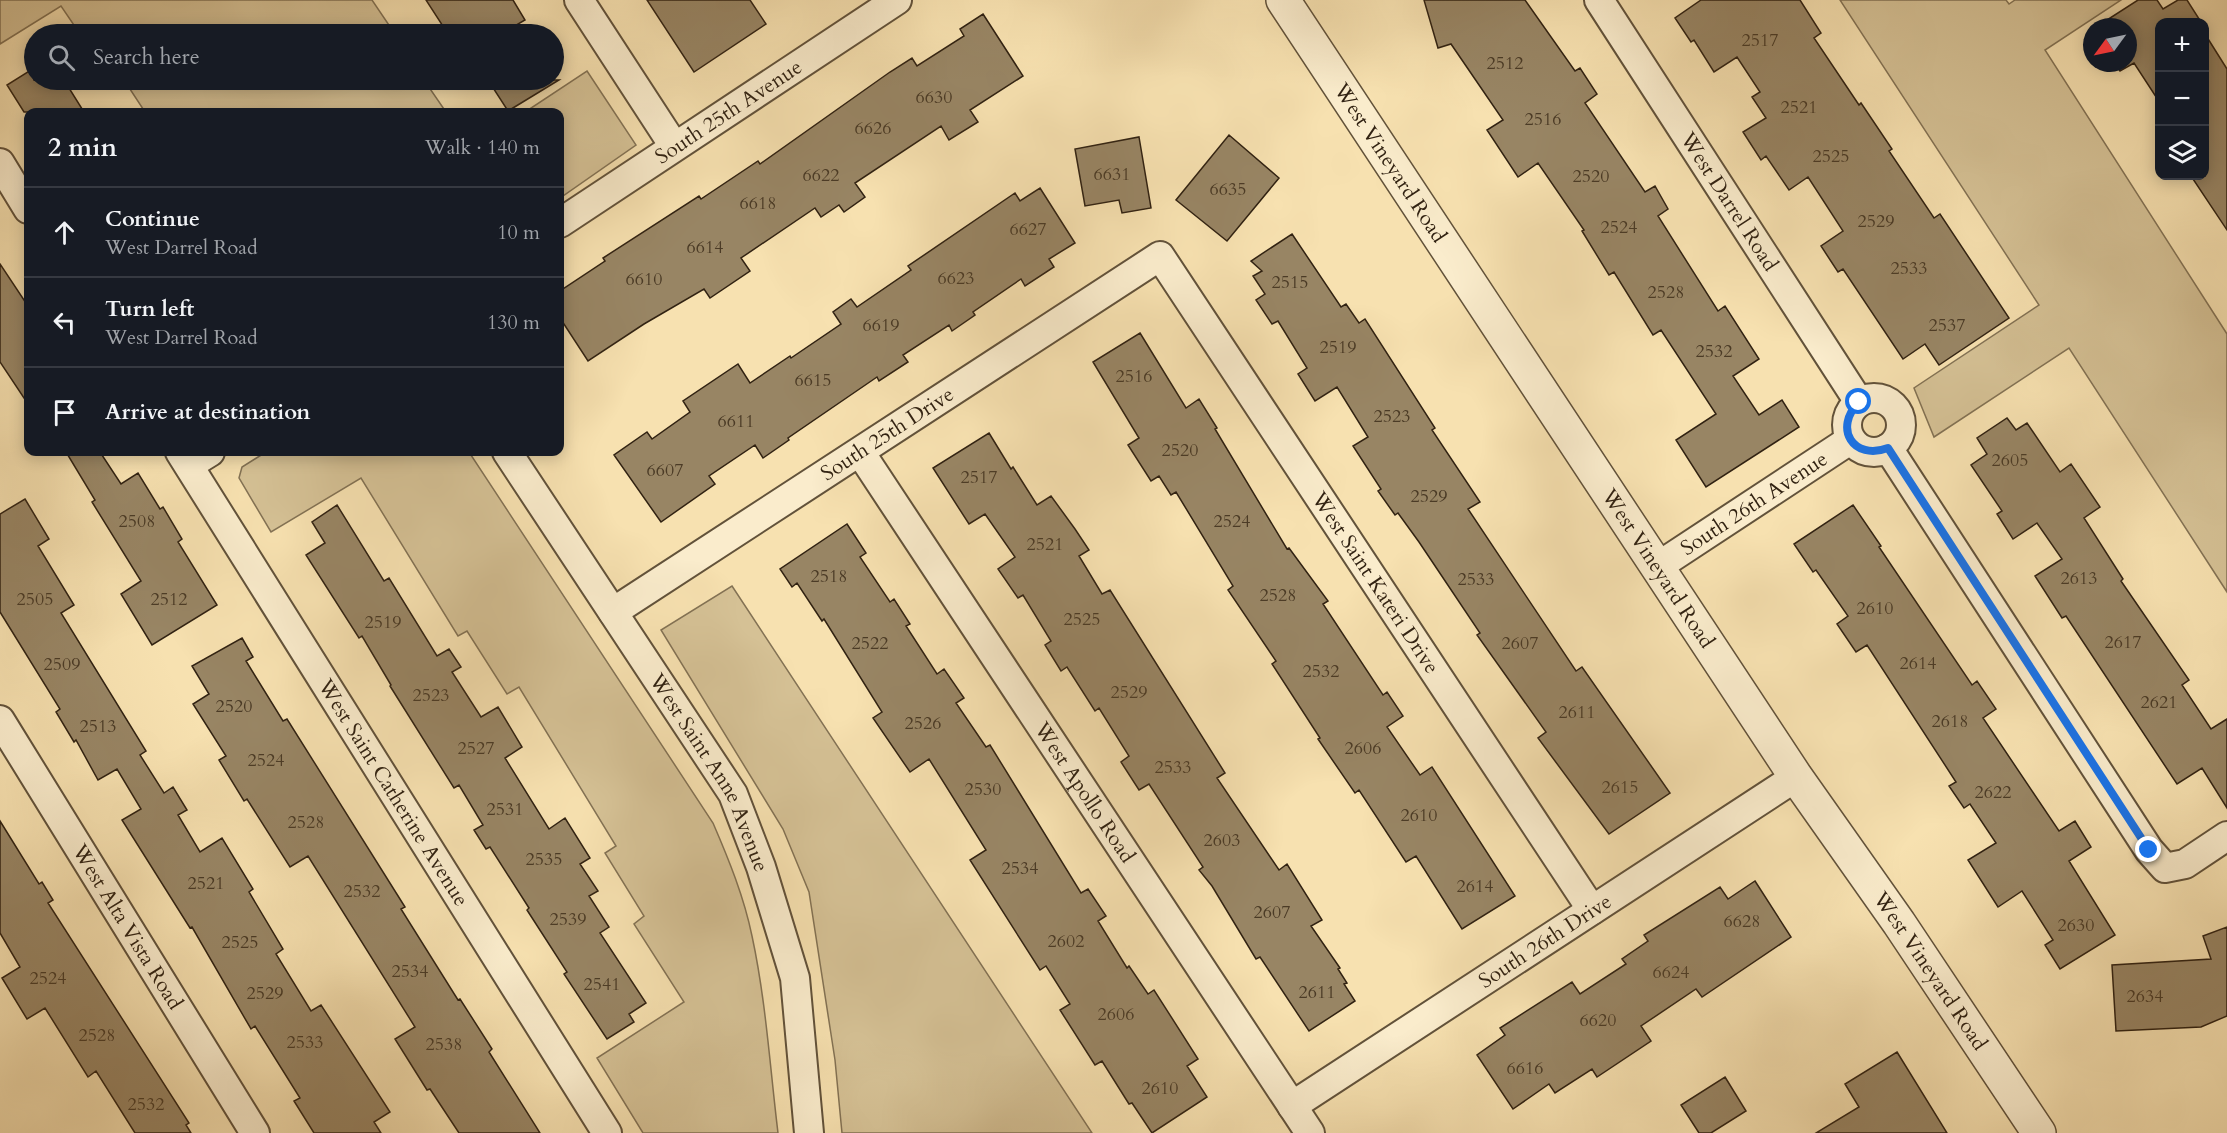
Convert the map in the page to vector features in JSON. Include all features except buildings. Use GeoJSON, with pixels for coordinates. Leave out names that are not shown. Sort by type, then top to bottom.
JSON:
{"type":"FeatureCollection","features":[{"type":"Feature","properties":{"kind":"street"},"geometry":{"type":"LineString","coordinates":[[579,0],[674,146]]}},
{"type":"Feature","properties":{"kind":"street","name":"South 25th Avenue"},"geometry":{"type":"LineString","coordinates":[[564,220],[897,0]]}},
{"type":"Feature","properties":{"kind":"street","name":"West Vineyard Road"},"geometry":{"type":"LineString","coordinates":[[1283,0],[1796,777],[1899,923],[2039,1133]]}},
{"type":"Feature","properties":{"kind":"street","name":"West Darrel Road"},"geometry":{"type":"LineString","coordinates":[[1599,0],[1859,402]]}},
{"type":"Feature","properties":{"kind":"street"},"geometry":{"type":"LineString","coordinates":[[0,163],[24,202]]}},
{"type":"Feature","properties":{"kind":"street","name":"South 25th Drive"},"geometry":{"type":"LineString","coordinates":[[613,612],[1160,256]]}},
{"type":"Feature","properties":{"kind":"street","name":"West Saint Kateri Drive"},"geometry":{"type":"LineString","coordinates":[[1160,256],[1592,910]]}},
{"type":"Feature","properties":{"kind":"street"},"geometry":{"type":"LineString","coordinates":[[1870,398],[1882,399],[1893,405],[1899,416],[1901,428],[1897,440],[1888,448],[1877,452],[1865,451],[1850,440],[1846,422],[1850,411],[1859,402],[1870,398]]}},
{"type":"Feature","properties":{"kind":"street","name":"South 26th Avenue"},"geometry":{"type":"LineString","coordinates":[[1657,567],[1850,440]]}},
{"type":"Feature","properties":{"kind":"street"},"geometry":{"type":"LineString","coordinates":[[1888,448],[2149,850],[2165,868],[2185,864],[2227,836]]}},
{"type":"Feature","properties":{"kind":"street","name":"West Apollo Road"},"geometry":{"type":"LineString","coordinates":[[860,452],[1310,1133]]}},
{"type":"Feature","properties":{"kind":"street","name":"West Saint Catherine Avenue"},"geometry":{"type":"LineString","coordinates":[[193,456],[607,1133]]}},
{"type":"Feature","properties":{"kind":"street","name":"West Saint Anne Avenue"},"geometry":{"type":"LineString","coordinates":[[510,456],[733,794],[758,858],[795,978],[808,1133]]}},
{"type":"Feature","properties":{"kind":"street","name":"West Alta Vista Road"},"geometry":{"type":"LineString","coordinates":[[0,720],[255,1133]]}},
{"type":"Feature","properties":{"kind":"street","name":"South 26th Drive"},"geometry":{"type":"LineString","coordinates":[[1292,1106],[1796,777]]}},
{"type":"Feature","properties":{"kind":"shaded area"},"geometry":{"type":"Polygon","coordinates":[[[0,0],[372,0],[388,24],[73,24],[61,6],[32,24],[24,24],[24,29],[0,44],[0,0]]]}},
{"type":"Feature","properties":{"kind":"shaded area"},"geometry":{"type":"Polygon","coordinates":[[[1840,0],[2006,0],[2009,4],[2015,0],[2121,0],[2094,18],[2083,18],[2083,25],[2045,50],[2227,334],[2227,592],[2069,348],[1934,437],[1914,388],[2039,305],[1840,0]]]}},
{"type":"Feature","properties":{"kind":"shaded area"},"geometry":{"type":"Polygon","coordinates":[[[587,71],[636,145],[564,195],[564,108],[531,108],[558,90],[564,90],[564,86],[587,71]]]}},
{"type":"Feature","properties":{"kind":"shaded area"},"geometry":{"type":"Polygon","coordinates":[[[131,90],[431,90],[443,108],[142,108],[131,90]]]}},
{"type":"Feature","properties":{"kind":"shaded area"},"geometry":{"type":"Polygon","coordinates":[[[260,456],[472,456],[713,823],[736,879],[752,936],[764,1010],[778,1133],[643,1133],[597,1058],[684,1002],[634,924],[644,916],[605,853],[616,846],[519,687],[507,694],[467,631],[458,636],[361,478],[271,532],[239,478],[242,467],[260,456]]]}},
{"type":"Feature","properties":{"kind":"shaded area"},"geometry":{"type":"Polygon","coordinates":[[[732,586],[1092,1133],[842,1133],[835,1060],[809,892],[783,829],[661,630],[732,586]]]}},
{"type":"Feature","properties":{"kind":"route"},"geometry":{"type":"LineString","coordinates":[[1859,402],[1850,411],[1846,422],[1850,440],[1865,451],[1877,452],[1888,448],[2149,850]]}}]}
